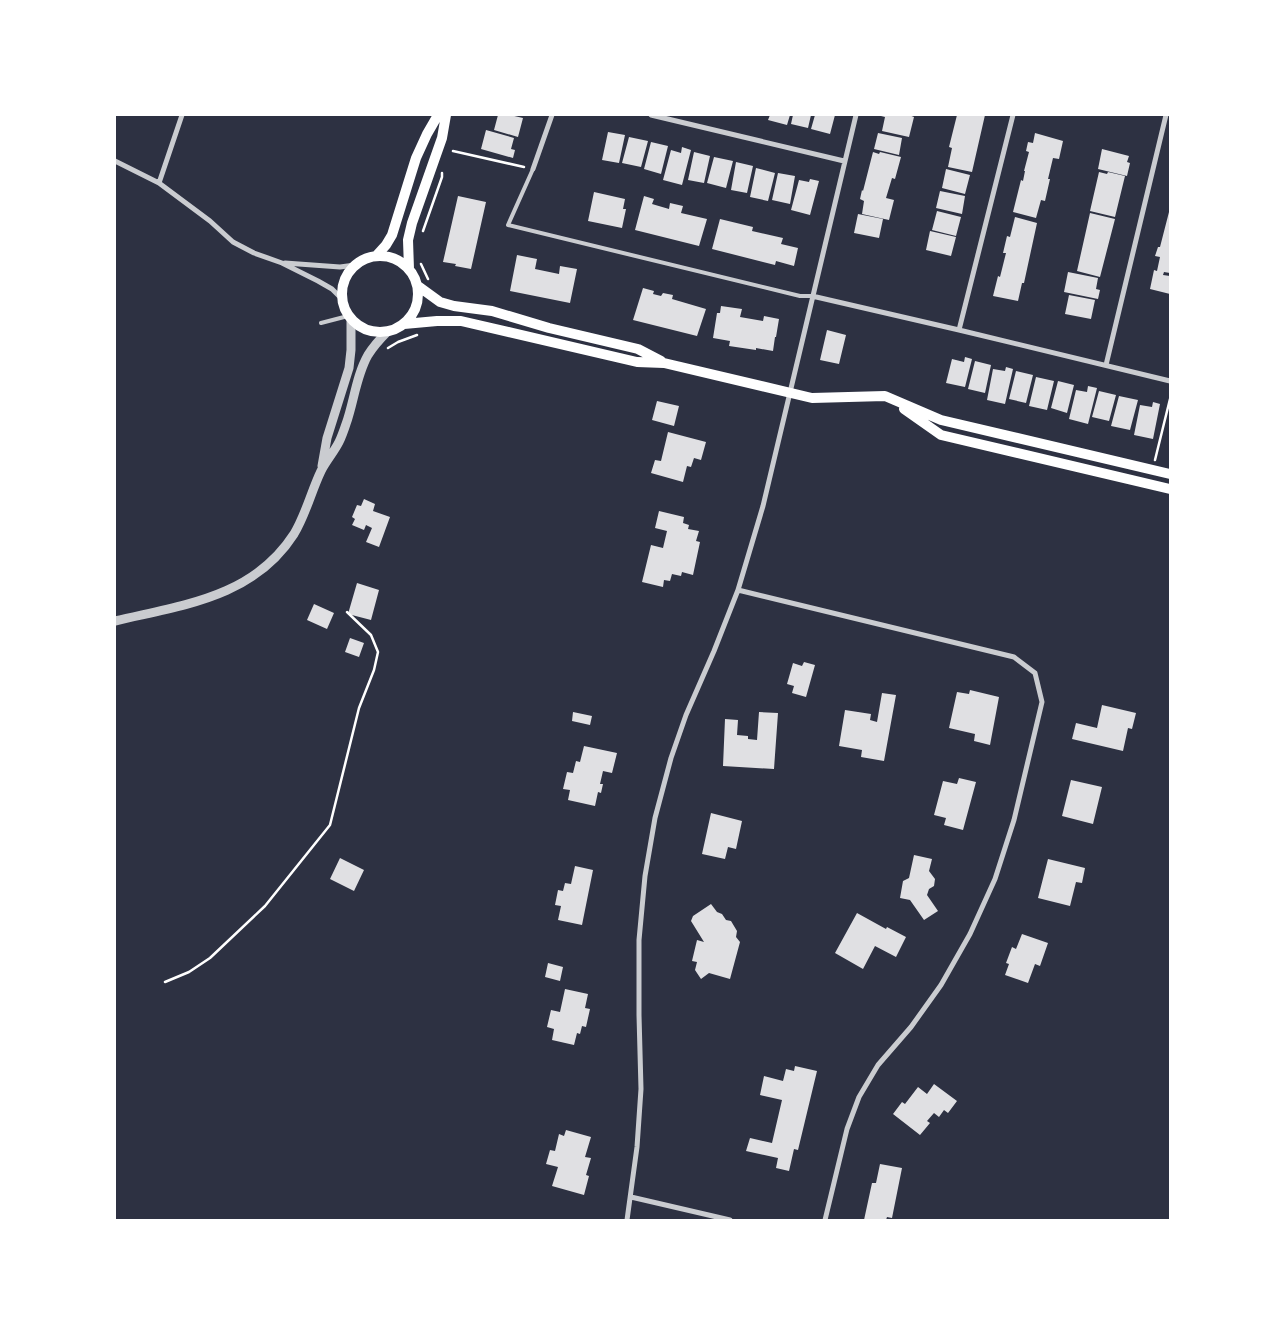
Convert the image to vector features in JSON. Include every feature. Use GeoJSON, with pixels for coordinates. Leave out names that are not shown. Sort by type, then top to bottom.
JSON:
{"type":"FeatureCollection","features":[{"type":"Feature","properties":{"kind":"main road"},"geometry":{"type":"LineString","coordinates":[[376,256],[392,235],[416,158],[438,115]]}},
{"type":"Feature","properties":{"kind":"main road"},"geometry":{"type":"LineString","coordinates":[[409,269],[408,240],[412,223],[442,138],[446,115]]}},
{"type":"Feature","properties":{"kind":"main road"},"geometry":{"type":"LineString","coordinates":[[376,256],[394,258],[402,263],[409,269],[418,286],[416,307],[411,316],[404,324],[387,332],[377,332],[359,326],[350,318],[344,308],[342,299],[344,280],[348,272],[365,258],[376,256]]}},
{"type":"Feature","properties":{"kind":"main road"},"geometry":{"type":"LineString","coordinates":[[418,286],[440,302],[514,316],[549,328],[638,349],[664,363]]}},
{"type":"Feature","properties":{"kind":"main road"},"geometry":{"type":"LineString","coordinates":[[404,324],[436,321],[462,322],[638,362],[664,363],[812,398],[885,396],[941,420],[1170,474]]}},
{"type":"Feature","properties":{"kind":"main road"},"geometry":{"type":"LineString","coordinates":[[885,396],[941,435],[1170,488]]}},
{"type":"Feature","properties":{"kind":"street"},"geometry":{"type":"LineString","coordinates":[[159,183],[182,115]]}},
{"type":"Feature","properties":{"kind":"street"},"geometry":{"type":"LineString","coordinates":[[533,169],[552,115]]}},
{"type":"Feature","properties":{"kind":"street"},"geometry":{"type":"LineString","coordinates":[[651,115],[844,161]]}},
{"type":"Feature","properties":{"kind":"street"},"geometry":{"type":"LineString","coordinates":[[627,1220],[637,1147],[641,1089],[639,940],[645,876],[655,818],[671,758],[686,715],[738,590],[763,506],[856,115]]}},
{"type":"Feature","properties":{"kind":"street"},"geometry":{"type":"LineString","coordinates":[[959,330],[1012,115]]}},
{"type":"Feature","properties":{"kind":"street"},"geometry":{"type":"LineString","coordinates":[[1106,365],[1166,115]]}},
{"type":"Feature","properties":{"kind":"street"},"geometry":{"type":"LineString","coordinates":[[115,161],[159,183],[233,242],[318,281],[332,289],[342,299]]}},
{"type":"Feature","properties":{"kind":"street"},"geometry":{"type":"LineString","coordinates":[[282,263],[355,265]]}},
{"type":"Feature","properties":{"kind":"street"},"geometry":{"type":"LineString","coordinates":[[812,296],[1170,381]]}},
{"type":"Feature","properties":{"kind":"street"},"geometry":{"type":"LineString","coordinates":[[321,472],[327,438],[349,368],[351,350],[350,318]]}},
{"type":"Feature","properties":{"kind":"street"},"geometry":{"type":"LineString","coordinates":[[115,622],[204,600],[234,588],[258,573],[279,554],[294,533],[321,472],[339,441],[348,419],[360,372],[367,356],[387,332]]}},
{"type":"Feature","properties":{"kind":"street"},"geometry":{"type":"LineString","coordinates":[[738,590],[1014,657],[1034,672],[1042,702],[1014,820],[996,879],[970,934],[941,985],[878,1065],[859,1097],[847,1129],[825,1220]]}},
{"type":"Feature","properties":{"kind":"street"},"geometry":{"type":"LineString","coordinates":[[631,1197],[730,1220]]}},
{"type":"Feature","properties":{"kind":"lane"},"geometry":{"type":"LineString","coordinates":[[533,169],[508,225],[800,296],[812,296]]}},
{"type":"Feature","properties":{"kind":"lane"},"geometry":{"type":"LineString","coordinates":[[321,323],[350,318]]}},
{"type":"Feature","properties":{"kind":"path"},"geometry":{"type":"LineString","coordinates":[[453,150],[524,167]]}},
{"type":"Feature","properties":{"kind":"path"},"geometry":{"type":"LineString","coordinates":[[422,232],[442,176],[442,170]]}},
{"type":"Feature","properties":{"kind":"path"},"geometry":{"type":"LineString","coordinates":[[420,257],[420,263],[430,281]]}},
{"type":"Feature","properties":{"kind":"path"},"geometry":{"type":"LineString","coordinates":[[386,350],[398,342],[418,335]]}},
{"type":"Feature","properties":{"kind":"path"},"geometry":{"type":"LineString","coordinates":[[1155,460],[1170,399]]}},
{"type":"Feature","properties":{"kind":"path"},"geometry":{"type":"LineString","coordinates":[[165,982],[189,972],[210,958],[265,906],[330,824],[359,708],[374,670],[378,652],[370,635],[347,612]]}},
{"type":"Feature","properties":{"kind":"building"},"geometry":{"type":"Polygon","coordinates":[[[498,115],[523,118],[518,137],[494,130],[498,115]]]}},
{"type":"Feature","properties":{"kind":"building"},"geometry":{"type":"Polygon","coordinates":[[[770,115],[790,115],[787,125],[768,120],[770,115]]]}},
{"type":"Feature","properties":{"kind":"building"},"geometry":{"type":"Polygon","coordinates":[[[793,115],[811,115],[808,128],[791,124],[793,115]]]}},
{"type":"Feature","properties":{"kind":"building"},"geometry":{"type":"Polygon","coordinates":[[[815,115],[835,115],[830,134],[811,129],[815,115]]]}},
{"type":"Feature","properties":{"kind":"building"},"geometry":{"type":"Polygon","coordinates":[[[877,115],[909,115],[914,117],[909,137],[882,131],[885,117],[877,115]]]}},
{"type":"Feature","properties":{"kind":"building"},"geometry":{"type":"Polygon","coordinates":[[[957,115],[985,115],[972,172],[948,167],[952,148],[949,147],[957,115]]]}},
{"type":"Feature","properties":{"kind":"building"},"geometry":{"type":"Polygon","coordinates":[[[486,130],[514,138],[511,149],[515,150],[513,158],[481,149],[486,130]]]}},
{"type":"Feature","properties":{"kind":"building"},"geometry":{"type":"Polygon","coordinates":[[[608,132],[625,135],[619,163],[602,160],[608,132]]]}},
{"type":"Feature","properties":{"kind":"building"},"geometry":{"type":"Polygon","coordinates":[[[878,133],[902,138],[899,155],[874,149],[878,133]]]}},
{"type":"Feature","properties":{"kind":"building"},"geometry":{"type":"Polygon","coordinates":[[[1035,133],[1063,141],[1059,159],[1053,158],[1045,201],[1041,200],[1036,218],[1013,212],[1021,180],[1023,181],[1029,152],[1026,151],[1028,142],[1033,143],[1035,133]]]}},
{"type":"Feature","properties":{"kind":"building"},"geometry":{"type":"Polygon","coordinates":[[[629,137],[648,141],[641,167],[622,163],[629,137]]]}},
{"type":"Feature","properties":{"kind":"building"},"geometry":{"type":"Polygon","coordinates":[[[651,142],[668,146],[661,174],[644,169],[651,142]]]}},
{"type":"Feature","properties":{"kind":"building"},"geometry":{"type":"Polygon","coordinates":[[[682,147],[691,150],[682,185],[663,180],[671,150],[681,153],[682,147]]]}},
{"type":"Feature","properties":{"kind":"building"},"geometry":{"type":"Polygon","coordinates":[[[1102,149],[1129,156],[1127,162],[1130,163],[1127,176],[1098,169],[1102,149]]]}},
{"type":"Feature","properties":{"kind":"building"},"geometry":{"type":"Polygon","coordinates":[[[694,152],[710,156],[704,183],[688,180],[694,152]]]}},
{"type":"Feature","properties":{"kind":"building"},"geometry":{"type":"Polygon","coordinates":[[[873,152],[901,157],[895,179],[892,178],[886,198],[894,200],[889,220],[862,214],[864,201],[860,199],[873,152]]]}},
{"type":"Feature","properties":{"kind":"building"},"geometry":{"type":"Polygon","coordinates":[[[714,157],[733,161],[726,188],[707,183],[714,157]]]}},
{"type":"Feature","properties":{"kind":"building"},"geometry":{"type":"Polygon","coordinates":[[[736,162],[753,166],[747,193],[731,190],[736,162]]]}},
{"type":"Feature","properties":{"kind":"building"},"geometry":{"type":"Polygon","coordinates":[[[756,168],[775,173],[768,201],[750,197],[756,168]]]}},
{"type":"Feature","properties":{"kind":"building"},"geometry":{"type":"Polygon","coordinates":[[[946,169],[970,175],[965,194],[942,188],[946,169]]]}},
{"type":"Feature","properties":{"kind":"building"},"geometry":{"type":"Polygon","coordinates":[[[1099,172],[1125,176],[1115,217],[1090,211],[1099,172]]]}},
{"type":"Feature","properties":{"kind":"building"},"geometry":{"type":"Polygon","coordinates":[[[778,173],[795,176],[790,204],[772,200],[778,173]]]}},
{"type":"Feature","properties":{"kind":"building"},"geometry":{"type":"Polygon","coordinates":[[[810,179],[819,181],[810,215],[791,210],[799,180],[809,182],[810,179]]]}},
{"type":"Feature","properties":{"kind":"building"},"geometry":{"type":"Polygon","coordinates":[[[940,191],[965,196],[962,214],[936,208],[940,191]]]}},
{"type":"Feature","properties":{"kind":"building"},"geometry":{"type":"Polygon","coordinates":[[[594,192],[625,199],[623,209],[626,209],[622,228],[588,221],[594,192]]]}},
{"type":"Feature","properties":{"kind":"building"},"geometry":{"type":"Polygon","coordinates":[[[458,196],[486,202],[471,269],[443,262],[458,196]]]}},
{"type":"Feature","properties":{"kind":"building"},"geometry":{"type":"Polygon","coordinates":[[[644,196],[654,199],[652,204],[669,209],[670,203],[683,206],[681,213],[707,219],[699,246],[635,230],[644,196]]]}},
{"type":"Feature","properties":{"kind":"building"},"geometry":{"type":"Polygon","coordinates":[[[937,211],[961,217],[956,236],[932,230],[937,211]]]}},
{"type":"Feature","properties":{"kind":"building"},"geometry":{"type":"Polygon","coordinates":[[[1169,212],[1170,273],[1164,272],[1163,275],[1170,276],[1170,294],[1150,289],[1154,270],[1157,271],[1160,257],[1155,256],[1158,247],[1160,247],[1169,212]]]}},
{"type":"Feature","properties":{"kind":"building"},"geometry":{"type":"Polygon","coordinates":[[[1090,213],[1115,219],[1100,277],[1077,271],[1090,213]]]}},
{"type":"Feature","properties":{"kind":"building"},"geometry":{"type":"Polygon","coordinates":[[[858,214],[883,219],[879,238],[854,233],[858,214]]]}},
{"type":"Feature","properties":{"kind":"building"},"geometry":{"type":"Polygon","coordinates":[[[1015,217],[1037,223],[1024,283],[1022,283],[1018,301],[993,296],[1006,253],[1003,253],[1007,236],[1010,237],[1015,217]]]}},
{"type":"Feature","properties":{"kind":"building"},"geometry":{"type":"Polygon","coordinates":[[[720,219],[753,227],[752,231],[783,238],[781,244],[798,248],[794,266],[776,261],[775,265],[712,249],[720,219]]]}},
{"type":"Feature","properties":{"kind":"building"},"geometry":{"type":"Polygon","coordinates":[[[930,231],[956,237],[951,256],[926,250],[930,231]]]}},
{"type":"Feature","properties":{"kind":"building"},"geometry":{"type":"Polygon","coordinates":[[[517,255],[537,259],[535,269],[559,274],[560,266],[577,269],[570,303],[510,291],[517,255]]]}},
{"type":"Feature","properties":{"kind":"building"},"geometry":{"type":"Polygon","coordinates":[[[1068,272],[1098,278],[1096,289],[1100,290],[1098,299],[1064,292],[1068,272]]]}},
{"type":"Feature","properties":{"kind":"building"},"geometry":{"type":"Polygon","coordinates":[[[643,288],[654,291],[653,294],[661,296],[663,293],[673,295],[672,299],[706,309],[697,336],[633,320],[643,288]]]}},
{"type":"Feature","properties":{"kind":"building"},"geometry":{"type":"Polygon","coordinates":[[[1069,295],[1095,300],[1091,319],[1065,314],[1069,295]]]}},
{"type":"Feature","properties":{"kind":"building"},"geometry":{"type":"Polygon","coordinates":[[[721,306],[742,309],[740,317],[763,321],[764,316],[779,319],[773,351],[729,346],[730,341],[713,338],[717,313],[720,313],[721,306]]]}},
{"type":"Feature","properties":{"kind":"building"},"geometry":{"type":"Polygon","coordinates":[[[827,330],[846,335],[839,364],[820,360],[827,330]]]}},
{"type":"Feature","properties":{"kind":"building"},"geometry":{"type":"Polygon","coordinates":[[[965,357],[972,359],[965,387],[946,383],[952,359],[964,362],[965,357]]]}},
{"type":"Feature","properties":{"kind":"building"},"geometry":{"type":"Polygon","coordinates":[[[975,361],[991,365],[985,393],[968,389],[975,361]]]}},
{"type":"Feature","properties":{"kind":"building"},"geometry":{"type":"Polygon","coordinates":[[[1006,367],[1013,369],[1005,404],[987,400],[993,369],[1005,371],[1006,367]]]}},
{"type":"Feature","properties":{"kind":"building"},"geometry":{"type":"Polygon","coordinates":[[[1016,371],[1033,375],[1026,403],[1009,399],[1016,371]]]}},
{"type":"Feature","properties":{"kind":"building"},"geometry":{"type":"Polygon","coordinates":[[[1036,377],[1054,381],[1047,410],[1029,406],[1036,377]]]}},
{"type":"Feature","properties":{"kind":"building"},"geometry":{"type":"Polygon","coordinates":[[[1058,381],[1074,385],[1067,413],[1051,408],[1058,381]]]}},
{"type":"Feature","properties":{"kind":"building"},"geometry":{"type":"Polygon","coordinates":[[[1088,386],[1097,388],[1088,424],[1069,419],[1076,390],[1087,392],[1088,386]]]}},
{"type":"Feature","properties":{"kind":"building"},"geometry":{"type":"Polygon","coordinates":[[[1099,391],[1116,395],[1109,421],[1092,417],[1099,391]]]}},
{"type":"Feature","properties":{"kind":"building"},"geometry":{"type":"Polygon","coordinates":[[[1119,396],[1138,400],[1130,430],[1111,426],[1119,396]]]}},
{"type":"Feature","properties":{"kind":"building"},"geometry":{"type":"Polygon","coordinates":[[[657,401],[679,406],[674,426],[652,420],[657,401]]]}},
{"type":"Feature","properties":{"kind":"building"},"geometry":{"type":"Polygon","coordinates":[[[1153,402],[1160,404],[1153,439],[1134,435],[1140,405],[1152,407],[1153,402]]]}},
{"type":"Feature","properties":{"kind":"building"},"geometry":{"type":"Polygon","coordinates":[[[668,432],[706,442],[701,460],[694,458],[691,467],[687,466],[683,482],[651,473],[655,460],[661,461],[668,432]]]}},
{"type":"Feature","properties":{"kind":"building"},"geometry":{"type":"Polygon","coordinates":[[[364,499],[375,504],[373,511],[390,517],[379,547],[366,542],[372,528],[366,525],[364,530],[352,525],[355,519],[352,517],[357,505],[361,506],[364,499]]]}},
{"type":"Feature","properties":{"kind":"building"},"geometry":{"type":"Polygon","coordinates":[[[659,511],[684,517],[683,523],[689,525],[688,529],[699,531],[696,541],[700,542],[693,575],[682,572],[681,576],[672,574],[670,581],[664,580],[663,587],[642,582],[651,545],[663,548],[667,531],[655,528],[659,511]]]}},
{"type":"Feature","properties":{"kind":"building"},"geometry":{"type":"Polygon","coordinates":[[[357,583],[379,590],[371,620],[348,614],[357,583]]]}},
{"type":"Feature","properties":{"kind":"building"},"geometry":{"type":"Polygon","coordinates":[[[314,604],[334,613],[327,629],[307,620],[314,604]]]}},
{"type":"Feature","properties":{"kind":"building"},"geometry":{"type":"Polygon","coordinates":[[[350,638],[364,643],[359,657],[345,652],[350,638]]]}},
{"type":"Feature","properties":{"kind":"building"},"geometry":{"type":"Polygon","coordinates":[[[804,662],[815,665],[806,697],[792,693],[794,686],[787,684],[793,663],[802,666],[804,662]]]}},
{"type":"Feature","properties":{"kind":"building"},"geometry":{"type":"Polygon","coordinates":[[[970,690],[999,697],[990,745],[974,741],[975,734],[949,728],[957,692],[969,694],[970,690]]]}},
{"type":"Feature","properties":{"kind":"building"},"geometry":{"type":"Polygon","coordinates":[[[882,693],[896,695],[884,761],[861,757],[862,750],[839,746],[845,710],[871,714],[870,720],[877,722],[882,693]]]}},
{"type":"Feature","properties":{"kind":"building"},"geometry":{"type":"Polygon","coordinates":[[[1102,705],[1136,713],[1132,729],[1128,728],[1123,751],[1072,739],[1076,723],[1097,728],[1102,705]]]}},
{"type":"Feature","properties":{"kind":"building"},"geometry":{"type":"Polygon","coordinates":[[[573,712],[592,716],[590,725],[572,721],[573,712]]]}},
{"type":"Feature","properties":{"kind":"building"},"geometry":{"type":"Polygon","coordinates":[[[759,712],[778,713],[774,769],[723,766],[725,719],[738,720],[737,735],[748,736],[748,739],[757,740],[759,712]]]}},
{"type":"Feature","properties":{"kind":"building"},"geometry":{"type":"Polygon","coordinates":[[[584,746],[617,753],[612,773],[603,771],[600,784],[603,784],[601,793],[598,792],[595,806],[568,800],[570,790],[563,789],[567,772],[573,773],[576,761],[580,762],[584,746]]]}},
{"type":"Feature","properties":{"kind":"building"},"geometry":{"type":"Polygon","coordinates":[[[959,778],[976,782],[963,830],[944,825],[946,818],[934,815],[943,781],[957,784],[959,778]]]}},
{"type":"Feature","properties":{"kind":"building"},"geometry":{"type":"Polygon","coordinates":[[[1071,780],[1102,787],[1093,824],[1062,816],[1071,780]]]}},
{"type":"Feature","properties":{"kind":"building"},"geometry":{"type":"Polygon","coordinates":[[[711,813],[742,821],[736,849],[728,847],[725,859],[702,854],[711,813]]]}},
{"type":"Feature","properties":{"kind":"building"},"geometry":{"type":"Polygon","coordinates":[[[914,855],[932,859],[929,871],[935,879],[934,886],[929,889],[927,895],[938,911],[924,920],[910,900],[900,898],[903,881],[909,878],[914,855]]]}},
{"type":"Feature","properties":{"kind":"building"},"geometry":{"type":"Polygon","coordinates":[[[340,858],[364,870],[354,891],[330,879],[340,858]]]}},
{"type":"Feature","properties":{"kind":"building"},"geometry":{"type":"Polygon","coordinates":[[[1048,859],[1085,868],[1082,883],[1076,882],[1070,906],[1038,898],[1048,859]]]}},
{"type":"Feature","properties":{"kind":"building"},"geometry":{"type":"Polygon","coordinates":[[[575,866],[593,870],[582,925],[558,920],[561,906],[555,905],[558,890],[563,891],[565,883],[571,884],[575,866]]]}},
{"type":"Feature","properties":{"kind":"building"},"geometry":{"type":"Polygon","coordinates":[[[711,904],[726,920],[731,921],[737,931],[736,937],[740,942],[730,979],[709,973],[701,979],[695,970],[697,962],[692,961],[697,940],[704,942],[691,921],[693,916],[711,904]]]}},
{"type":"Feature","properties":{"kind":"building"},"geometry":{"type":"Polygon","coordinates":[[[857,913],[886,929],[887,927],[906,937],[896,957],[875,946],[863,969],[835,953],[857,913]]]}},
{"type":"Feature","properties":{"kind":"building"},"geometry":{"type":"Polygon","coordinates":[[[1022,934],[1048,943],[1040,966],[1035,964],[1028,983],[1005,975],[1009,964],[1006,963],[1012,947],[1016,949],[1022,934]]]}},
{"type":"Feature","properties":{"kind":"building"},"geometry":{"type":"Polygon","coordinates":[[[548,963],[563,967],[560,981],[545,977],[548,963]]]}},
{"type":"Feature","properties":{"kind":"building"},"geometry":{"type":"Polygon","coordinates":[[[565,989],[588,994],[585,1008],[590,1009],[586,1027],[582,1026],[580,1034],[577,1033],[574,1045],[552,1040],[554,1029],[547,1027],[551,1010],[560,1012],[565,989]]]}},
{"type":"Feature","properties":{"kind":"building"},"geometry":{"type":"Polygon","coordinates":[[[795,1066],[817,1071],[798,1150],[794,1149],[789,1171],[776,1168],[778,1158],[746,1151],[750,1138],[772,1143],[782,1100],[760,1095],[764,1076],[783,1081],[786,1069],[794,1071],[795,1066]]]}},
{"type":"Feature","properties":{"kind":"building"},"geometry":{"type":"Polygon","coordinates":[[[934,1084],[957,1101],[948,1113],[944,1110],[939,1117],[934,1113],[927,1121],[930,1123],[920,1135],[893,1114],[902,1102],[905,1104],[918,1087],[927,1094],[934,1084]]]}},
{"type":"Feature","properties":{"kind":"building"},"geometry":{"type":"Polygon","coordinates":[[[566,1130],[591,1137],[585,1157],[591,1158],[586,1175],[589,1176],[584,1195],[552,1186],[558,1167],[546,1164],[550,1150],[555,1151],[559,1134],[564,1136],[566,1130]]]}},
{"type":"Feature","properties":{"kind":"building"},"geometry":{"type":"Polygon","coordinates":[[[880,1164],[902,1168],[892,1218],[887,1217],[886,1220],[864,1220],[872,1183],[876,1183],[880,1164]]]}}]}
